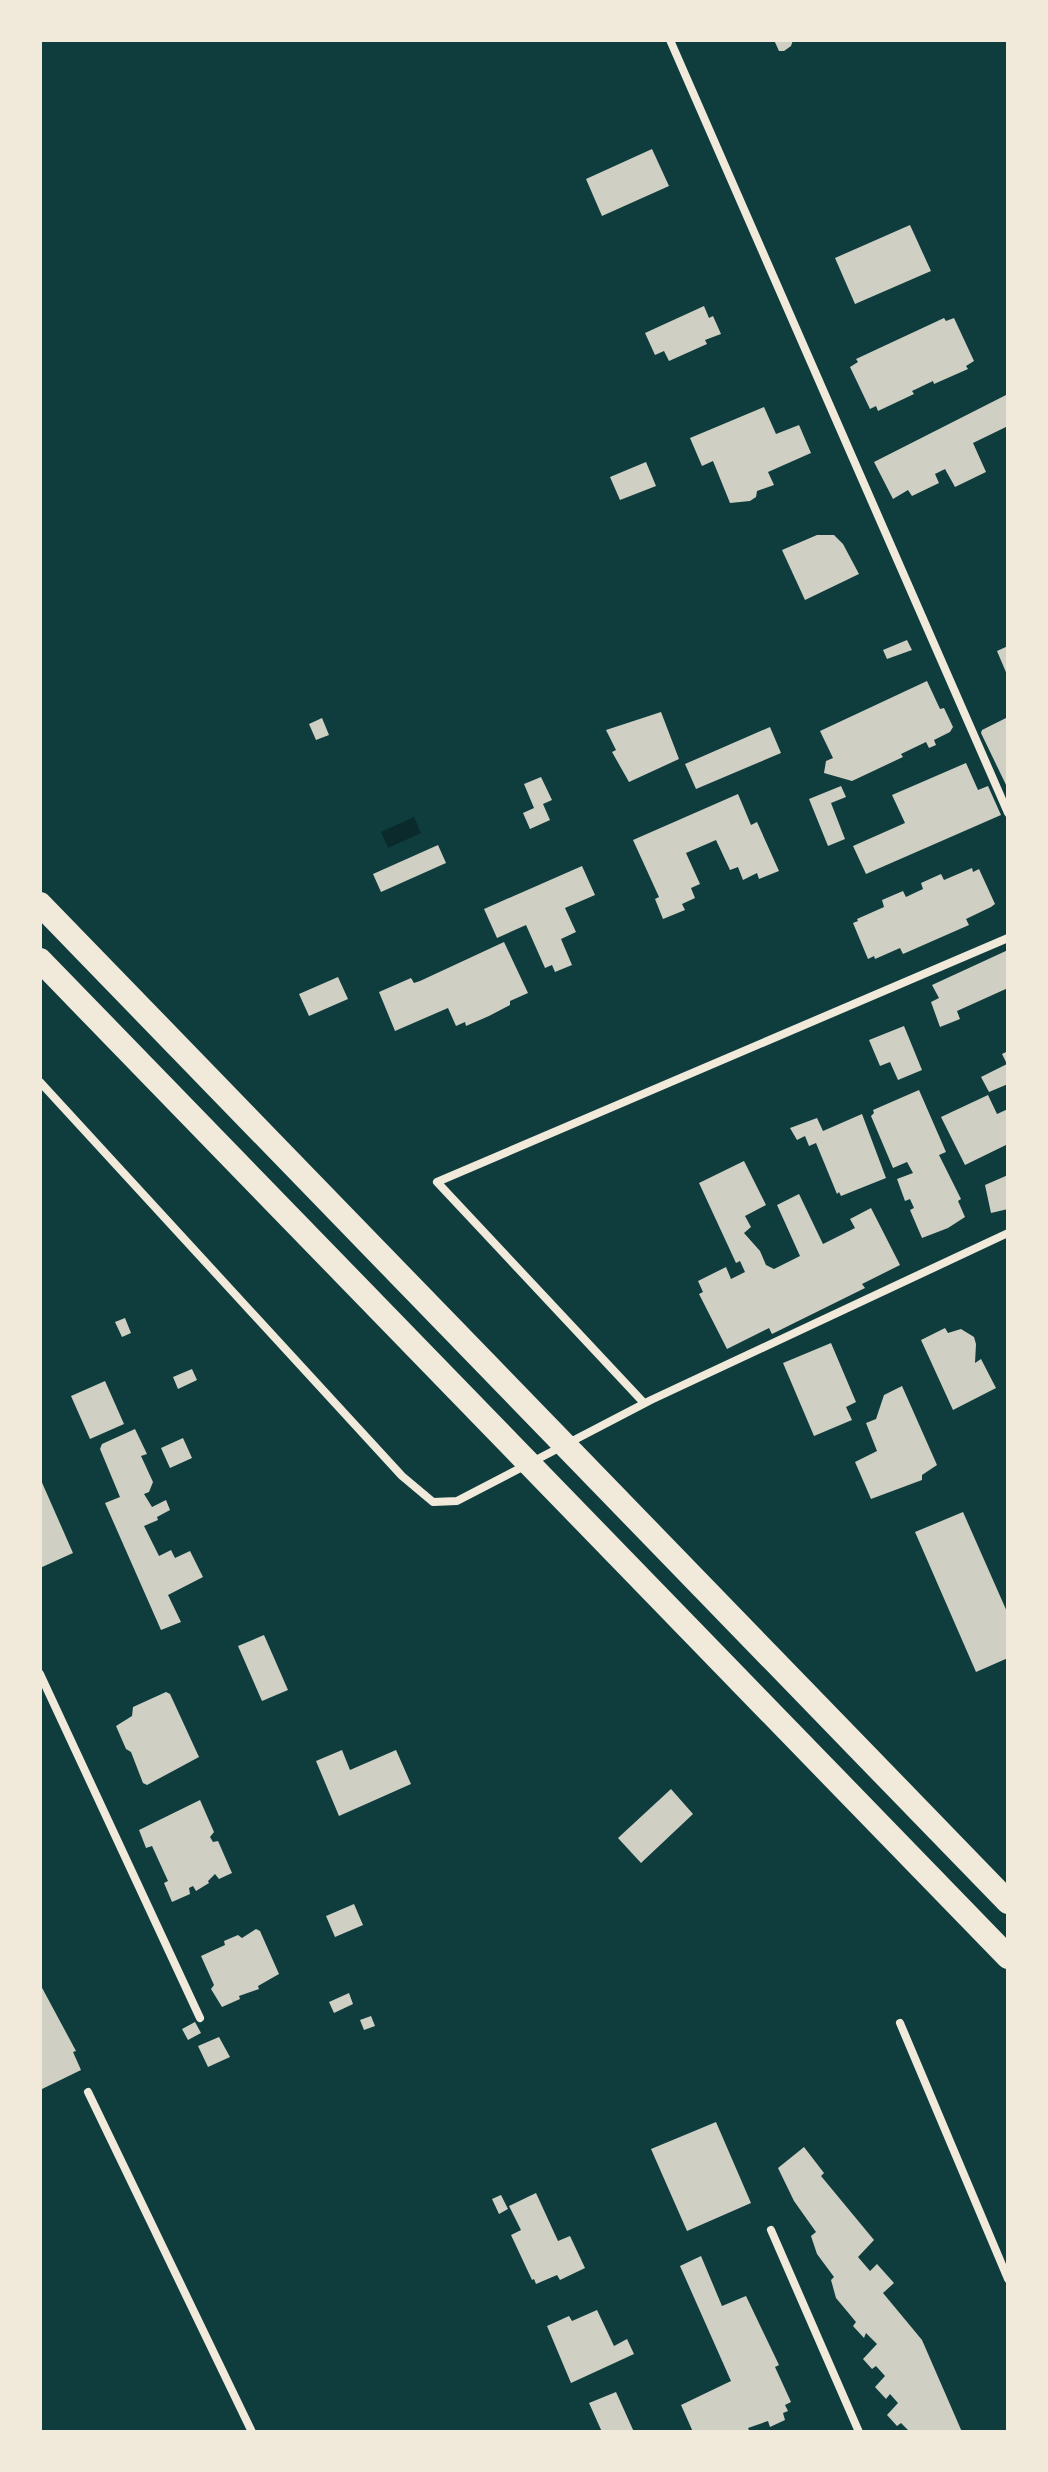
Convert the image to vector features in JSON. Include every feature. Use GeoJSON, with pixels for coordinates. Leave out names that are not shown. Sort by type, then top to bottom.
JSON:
{"type":"FeatureCollection","features":[{"type":"Feature","properties":{"kind":"highway"},"geometry":{"type":"LineString","coordinates":[[40,904],[1008,1902]]}},
{"type":"Feature","properties":{"kind":"highway"},"geometry":{"type":"LineString","coordinates":[[40,960],[1008,1957]]}},
{"type":"Feature","properties":{"kind":"street"},"geometry":{"type":"LineString","coordinates":[[670,40],[1008,813]]}},
{"type":"Feature","properties":{"kind":"street"},"geometry":{"type":"LineString","coordinates":[[644,1403],[437,1182],[1008,938]]}},
{"type":"Feature","properties":{"kind":"street"},"geometry":{"type":"LineString","coordinates":[[40,1082],[402,1476],[433,1502],[457,1501],[644,1403],[1008,1233]]}},
{"type":"Feature","properties":{"kind":"street"},"geometry":{"type":"LineString","coordinates":[[40,1674],[200,2018]]}},
{"type":"Feature","properties":{"kind":"street"},"geometry":{"type":"LineString","coordinates":[[900,2023],[1008,2279]]}},
{"type":"Feature","properties":{"kind":"street"},"geometry":{"type":"LineString","coordinates":[[88,2092],[252,2432]]}},
{"type":"Feature","properties":{"kind":"street"},"geometry":{"type":"LineString","coordinates":[[771,2230],[859,2432]]}},
{"type":"Feature","properties":{"kind":"water"},"geometry":{"type":"Polygon","coordinates":[[[414,817],[421,833],[388,848],[381,832],[414,817]]]}},
{"type":"Feature","properties":{"kind":"building"},"geometry":{"type":"Polygon","coordinates":[[[774,40],[793,40],[791,46],[779,51],[774,40]]]}},
{"type":"Feature","properties":{"kind":"building"},"geometry":{"type":"Polygon","coordinates":[[[652,149],[669,186],[602,216],[586,179],[652,149]]]}},
{"type":"Feature","properties":{"kind":"building"},"geometry":{"type":"Polygon","coordinates":[[[910,225],[931,271],[855,304],[835,258],[910,225]]]}},
{"type":"Feature","properties":{"kind":"building"},"geometry":{"type":"Polygon","coordinates":[[[704,306],[709,318],[713,316],[721,334],[705,340],[707,344],[669,361],[664,351],[655,355],[645,333],[704,306]]]}},
{"type":"Feature","properties":{"kind":"building"},"geometry":{"type":"Polygon","coordinates":[[[944,318],[946,321],[954,318],[974,361],[966,366],[968,369],[934,384],[933,381],[878,411],[876,406],[870,409],[850,367],[858,362],[856,359],[944,318]]]}},
{"type":"Feature","properties":{"kind":"building"},"geometry":{"type":"Polygon","coordinates":[[[1008,394],[1008,426],[973,443],[986,472],[955,487],[945,469],[935,474],[939,483],[912,496],[908,490],[893,499],[874,462],[1008,394]]]}},
{"type":"Feature","properties":{"kind":"building"},"geometry":{"type":"Polygon","coordinates":[[[764,407],[776,434],[799,425],[811,453],[768,472],[774,485],[757,491],[756,497],[750,501],[730,503],[713,461],[702,466],[690,438],[764,407]]]}},
{"type":"Feature","properties":{"kind":"building"},"geometry":{"type":"Polygon","coordinates":[[[646,462],[656,486],[620,500],[610,477],[646,462]]]}},
{"type":"Feature","properties":{"kind":"building"},"geometry":{"type":"Polygon","coordinates":[[[817,535],[834,535],[843,544],[859,574],[805,600],[782,550],[817,535]]]}},
{"type":"Feature","properties":{"kind":"building"},"geometry":{"type":"Polygon","coordinates":[[[907,640],[912,650],[887,659],[883,650],[907,640]]]}},
{"type":"Feature","properties":{"kind":"building"},"geometry":{"type":"Polygon","coordinates":[[[1008,646],[1008,677],[997,651],[1008,646]]]}},
{"type":"Feature","properties":{"kind":"building"},"geometry":{"type":"Polygon","coordinates":[[[927,681],[940,709],[944,708],[953,727],[950,732],[934,740],[936,745],[929,748],[926,742],[901,754],[903,757],[852,781],[824,773],[826,761],[833,758],[820,731],[927,681]]]}},
{"type":"Feature","properties":{"kind":"building"},"geometry":{"type":"Polygon","coordinates":[[[661,712],[679,759],[629,782],[612,752],[616,750],[606,730],[661,712]]]}},
{"type":"Feature","properties":{"kind":"building"},"geometry":{"type":"Polygon","coordinates":[[[1008,717],[1008,789],[981,733],[1008,717]]]}},
{"type":"Feature","properties":{"kind":"building"},"geometry":{"type":"Polygon","coordinates":[[[322,718],[329,735],[316,740],[309,724],[322,718]]]}},
{"type":"Feature","properties":{"kind":"building"},"geometry":{"type":"Polygon","coordinates":[[[770,727],[781,753],[696,789],[685,764],[770,727]]]}},
{"type":"Feature","properties":{"kind":"building"},"geometry":{"type":"Polygon","coordinates":[[[966,763],[978,790],[988,786],[1001,815],[866,874],[853,846],[905,823],[892,795],[966,763]]]}},
{"type":"Feature","properties":{"kind":"building"},"geometry":{"type":"Polygon","coordinates":[[[541,777],[552,800],[543,804],[550,820],[530,829],[523,813],[534,808],[524,784],[541,777]]]}},
{"type":"Feature","properties":{"kind":"building"},"geometry":{"type":"Polygon","coordinates":[[[841,786],[846,797],[831,803],[845,839],[828,846],[809,799],[841,786]]]}},
{"type":"Feature","properties":{"kind":"building"},"geometry":{"type":"Polygon","coordinates":[[[738,794],[751,825],[757,822],[779,871],[759,879],[757,873],[743,880],[738,867],[730,870],[716,840],[686,853],[700,884],[691,888],[695,898],[682,904],[685,910],[663,919],[655,899],[659,897],[633,840],[738,794]]]}},
{"type":"Feature","properties":{"kind":"building"},"geometry":{"type":"Polygon","coordinates":[[[438,845],[446,863],[381,892],[373,874],[438,845]]]}},
{"type":"Feature","properties":{"kind":"building"},"geometry":{"type":"Polygon","coordinates":[[[582,866],[595,895],[565,908],[576,932],[561,939],[572,965],[555,972],[552,965],[545,968],[526,925],[497,938],[484,909],[582,866]]]}},
{"type":"Feature","properties":{"kind":"building"},"geometry":{"type":"Polygon","coordinates":[[[972,868],[973,872],[979,869],[995,904],[966,919],[969,925],[903,954],[900,948],[868,959],[853,923],[857,919],[884,907],[882,900],[903,891],[906,897],[923,889],[921,883],[941,874],[944,880],[972,868]]]}},
{"type":"Feature","properties":{"kind":"building"},"geometry":{"type":"Polygon","coordinates":[[[504,942],[528,993],[466,1026],[465,1022],[456,1026],[448,1008],[395,1031],[379,992],[411,978],[414,983],[420,981],[504,942]]]}},
{"type":"Feature","properties":{"kind":"building"},"geometry":{"type":"Polygon","coordinates":[[[1008,950],[1008,988],[957,1011],[960,1019],[940,1027],[931,1002],[939,998],[932,985],[1008,950]]]}},
{"type":"Feature","properties":{"kind":"building"},"geometry":{"type":"Polygon","coordinates":[[[338,977],[348,999],[309,1016],[299,994],[338,977]]]}},
{"type":"Feature","properties":{"kind":"building"},"geometry":{"type":"Polygon","coordinates":[[[904,1026],[922,1070],[898,1080],[890,1062],[880,1066],[869,1040],[904,1026]]]}},
{"type":"Feature","properties":{"kind":"building"},"geometry":{"type":"Polygon","coordinates":[[[1008,1051],[1008,1084],[989,1092],[981,1077],[1007,1064],[1002,1054],[1008,1051]]]}},
{"type":"Feature","properties":{"kind":"building"},"geometry":{"type":"Polygon","coordinates":[[[919,1090],[946,1152],[939,1155],[961,1199],[958,1201],[965,1217],[948,1228],[922,1238],[910,1210],[914,1208],[910,1199],[905,1201],[897,1179],[913,1173],[907,1162],[893,1168],[871,1116],[873,1110],[919,1090]]]}},
{"type":"Feature","properties":{"kind":"building"},"geometry":{"type":"Polygon","coordinates":[[[988,1095],[997,1114],[1008,1109],[1008,1144],[965,1165],[941,1117],[988,1095]]]}},
{"type":"Feature","properties":{"kind":"building"},"geometry":{"type":"Polygon","coordinates":[[[862,1114],[886,1178],[841,1196],[839,1192],[837,1194],[816,1143],[809,1146],[805,1136],[797,1140],[790,1128],[817,1118],[823,1131],[862,1114]]]}},
{"type":"Feature","properties":{"kind":"building"},"geometry":{"type":"Polygon","coordinates":[[[744,1161],[766,1205],[745,1216],[751,1227],[744,1233],[760,1251],[766,1265],[774,1269],[800,1256],[777,1205],[799,1194],[823,1244],[855,1228],[850,1219],[871,1208],[900,1265],[862,1284],[865,1288],[772,1334],[769,1328],[727,1349],[699,1294],[703,1292],[698,1281],[726,1267],[731,1279],[745,1272],[740,1261],[736,1263],[699,1183],[744,1161]]]}},
{"type":"Feature","properties":{"kind":"building"},"geometry":{"type":"Polygon","coordinates":[[[1008,1175],[1008,1209],[991,1213],[985,1185],[1008,1175]]]}},
{"type":"Feature","properties":{"kind":"building"},"geometry":{"type":"Polygon","coordinates":[[[125,1318],[131,1333],[122,1337],[115,1322],[125,1318]]]}},
{"type":"Feature","properties":{"kind":"building"},"geometry":{"type":"Polygon","coordinates":[[[945,1328],[948,1333],[961,1329],[974,1337],[975,1363],[981,1359],[996,1388],[953,1410],[921,1340],[945,1328]]]}},
{"type":"Feature","properties":{"kind":"building"},"geometry":{"type":"Polygon","coordinates":[[[831,1343],[856,1402],[846,1407],[852,1420],[814,1436],[783,1363],[831,1343]]]}},
{"type":"Feature","properties":{"kind":"building"},"geometry":{"type":"Polygon","coordinates":[[[192,1369],[197,1380],[178,1389],[173,1377],[192,1369]]]}},
{"type":"Feature","properties":{"kind":"building"},"geometry":{"type":"Polygon","coordinates":[[[105,1381],[124,1424],[90,1439],[71,1396],[105,1381]]]}},
{"type":"Feature","properties":{"kind":"building"},"geometry":{"type":"Polygon","coordinates":[[[902,1386],[937,1465],[922,1475],[922,1480],[871,1499],[855,1462],[877,1451],[866,1423],[876,1419],[884,1395],[902,1386]]]}},
{"type":"Feature","properties":{"kind":"building"},"geometry":{"type":"Polygon","coordinates":[[[135,1429],[147,1454],[141,1456],[153,1482],[149,1492],[144,1494],[152,1507],[166,1500],[170,1510],[144,1526],[159,1556],[171,1550],[175,1558],[190,1551],[203,1577],[168,1595],[181,1622],[161,1630],[105,1503],[120,1497],[100,1449],[102,1444],[135,1429]]]}},
{"type":"Feature","properties":{"kind":"building"},"geometry":{"type":"Polygon","coordinates":[[[183,1438],[192,1458],[170,1468],[161,1448],[183,1438]]]}},
{"type":"Feature","properties":{"kind":"building"},"geometry":{"type":"Polygon","coordinates":[[[40,1478],[73,1553],[40,1568],[40,1478]]]}},
{"type":"Feature","properties":{"kind":"building"},"geometry":{"type":"Polygon","coordinates":[[[963,1512],[1008,1614],[1008,1658],[976,1672],[915,1532],[963,1512]]]}},
{"type":"Feature","properties":{"kind":"building"},"geometry":{"type":"Polygon","coordinates":[[[264,1635],[288,1690],[262,1701],[238,1646],[264,1635]]]}},
{"type":"Feature","properties":{"kind":"building"},"geometry":{"type":"Polygon","coordinates":[[[166,1692],[170,1694],[199,1757],[147,1785],[143,1783],[131,1752],[126,1749],[116,1726],[132,1716],[133,1707],[166,1692]]]}},
{"type":"Feature","properties":{"kind":"building"},"geometry":{"type":"Polygon","coordinates":[[[342,1750],[350,1770],[396,1750],[411,1784],[339,1816],[316,1761],[342,1750]]]}},
{"type":"Feature","properties":{"kind":"building"},"geometry":{"type":"Polygon","coordinates":[[[671,1789],[693,1814],[641,1863],[618,1838],[671,1789]]]}},
{"type":"Feature","properties":{"kind":"building"},"geometry":{"type":"Polygon","coordinates":[[[200,1800],[214,1832],[210,1837],[213,1842],[218,1841],[232,1873],[219,1879],[215,1874],[209,1883],[196,1891],[193,1886],[189,1888],[190,1894],[172,1902],[164,1883],[168,1881],[152,1846],[146,1848],[139,1830],[200,1800]]]}},
{"type":"Feature","properties":{"kind":"building"},"geometry":{"type":"Polygon","coordinates":[[[354,1904],[363,1925],[335,1937],[326,1916],[354,1904]]]}},
{"type":"Feature","properties":{"kind":"building"},"geometry":{"type":"Polygon","coordinates":[[[256,1929],[260,1931],[279,1974],[258,1986],[259,1989],[239,1996],[240,1999],[222,2007],[211,1989],[214,1985],[201,1956],[225,1945],[224,1941],[238,1935],[242,1938],[256,1929]]]}},
{"type":"Feature","properties":{"kind":"building"},"geometry":{"type":"Polygon","coordinates":[[[40,1984],[76,2051],[73,2052],[81,2070],[40,2090],[40,1984]]]}},
{"type":"Feature","properties":{"kind":"building"},"geometry":{"type":"Polygon","coordinates":[[[349,1993],[353,2004],[334,2013],[329,2002],[349,1993]]]}},
{"type":"Feature","properties":{"kind":"building"},"geometry":{"type":"Polygon","coordinates":[[[371,2016],[375,2026],[364,2030],[360,2020],[371,2016]]]}},
{"type":"Feature","properties":{"kind":"building"},"geometry":{"type":"Polygon","coordinates":[[[195,2022],[201,2033],[188,2040],[182,2029],[195,2022]]]}},
{"type":"Feature","properties":{"kind":"building"},"geometry":{"type":"Polygon","coordinates":[[[219,2037],[230,2057],[208,2067],[198,2046],[219,2037]]]}},
{"type":"Feature","properties":{"kind":"building"},"geometry":{"type":"Polygon","coordinates":[[[716,2122],[751,2203],[687,2231],[651,2149],[716,2122]]]}},
{"type":"Feature","properties":{"kind":"building"},"geometry":{"type":"Polygon","coordinates":[[[804,2147],[824,2173],[821,2176],[874,2240],[858,2257],[870,2271],[877,2264],[894,2283],[883,2293],[922,2340],[962,2432],[910,2432],[901,2423],[897,2426],[887,2415],[898,2403],[890,2394],[886,2399],[875,2387],[885,2376],[876,2366],[872,2369],[863,2359],[877,2344],[866,2333],[864,2338],[853,2326],[856,2322],[836,2298],[831,2280],[834,2277],[817,2254],[811,2236],[816,2232],[794,2201],[778,2168],[804,2147]]]}},
{"type":"Feature","properties":{"kind":"building"},"geometry":{"type":"Polygon","coordinates":[[[536,2193],[558,2241],[570,2236],[585,2268],[560,2280],[557,2275],[536,2284],[511,2235],[521,2230],[509,2206],[536,2193]]]}},
{"type":"Feature","properties":{"kind":"building"},"geometry":{"type":"Polygon","coordinates":[[[501,2195],[508,2209],[499,2214],[492,2199],[501,2195]]]}},
{"type":"Feature","properties":{"kind":"building"},"geometry":{"type":"Polygon","coordinates":[[[701,2256],[722,2306],[746,2296],[779,2365],[775,2367],[791,2402],[785,2405],[788,2411],[783,2413],[785,2420],[770,2427],[768,2421],[748,2428],[750,2432],[693,2432],[681,2405],[731,2381],[680,2266],[701,2256]]]}},
{"type":"Feature","properties":{"kind":"building"},"geometry":{"type":"Polygon","coordinates":[[[597,2310],[614,2346],[627,2339],[634,2354],[571,2383],[547,2326],[569,2316],[572,2321],[597,2310]]]}},
{"type":"Feature","properties":{"kind":"building"},"geometry":{"type":"Polygon","coordinates":[[[616,2392],[634,2432],[602,2432],[589,2403],[616,2392]]]}}]}
